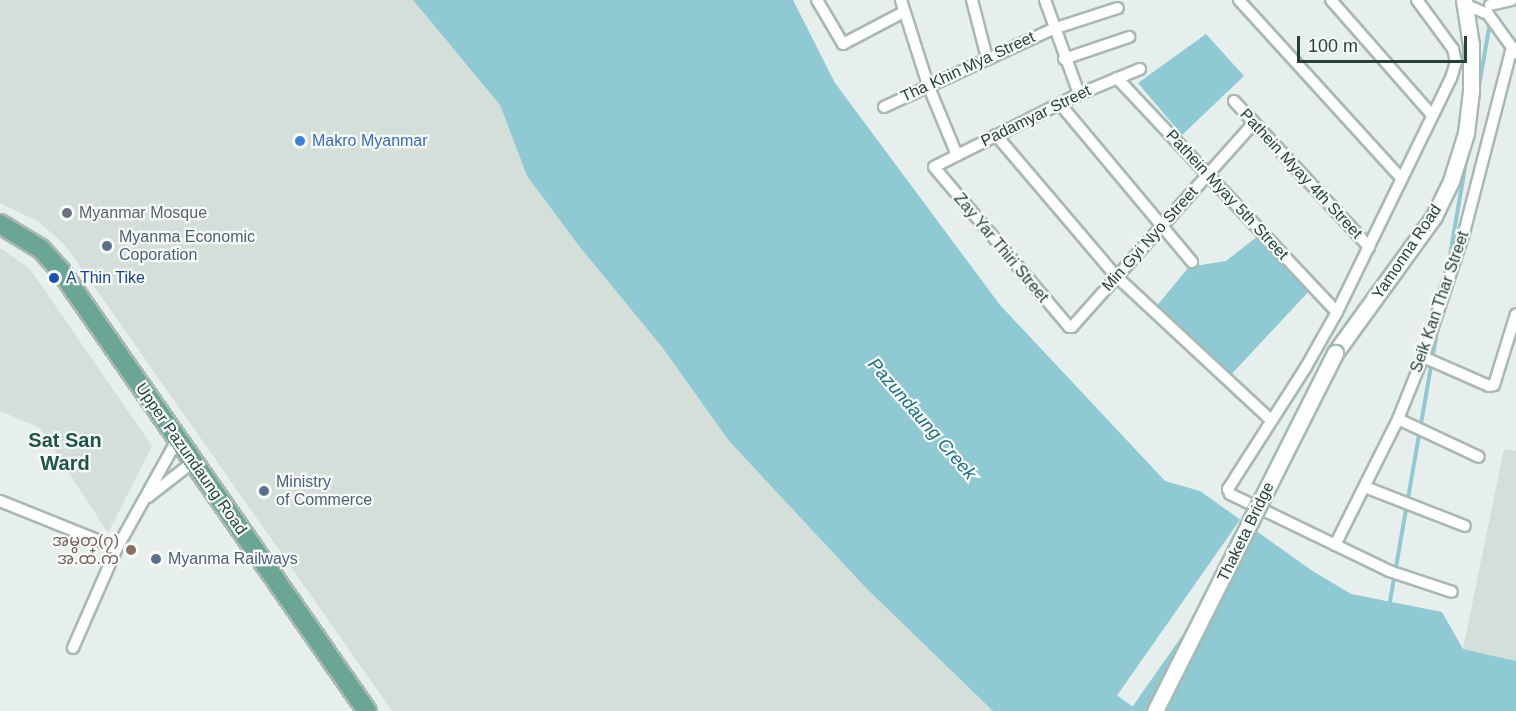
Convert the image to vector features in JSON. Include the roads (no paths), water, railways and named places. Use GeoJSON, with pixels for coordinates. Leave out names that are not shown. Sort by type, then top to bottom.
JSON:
{"type":"FeatureCollection","features":[{"type":"Feature","properties":{"kind":"main road","name":"Yamonna Road"},"geometry":{"type":"LineString","coordinates":[[1335,353],[1434,216],[1451,181],[1466,133],[1471,91],[1471,45],[1464,2]]}},
{"type":"Feature","properties":{"kind":"main road","name":"Upper Pazundaung Road"},"geometry":{"type":"LineString","coordinates":[[0,224],[41,249],[60,270],[367,711]]}},
{"type":"Feature","properties":{"kind":"main road","name":"Thaketa Bridge"},"geometry":{"type":"LineString","coordinates":[[1155,711],[1335,353]]}},
{"type":"Feature","properties":{"kind":"street"},"geometry":{"type":"LineString","coordinates":[[817,0],[843,44],[904,12]]}},
{"type":"Feature","properties":{"kind":"street"},"geometry":{"type":"LineString","coordinates":[[901,0],[928,85],[957,154]]}},
{"type":"Feature","properties":{"kind":"street"},"geometry":{"type":"LineString","coordinates":[[972,0],[987,58]]}},
{"type":"Feature","properties":{"kind":"street","name":"Tha Khin Mya Street"},"geometry":{"type":"LineString","coordinates":[[1045,0],[1053,29],[1079,94]]}},
{"type":"Feature","properties":{"kind":"street"},"geometry":{"type":"LineString","coordinates":[[1331,0],[1432,115]]}},
{"type":"Feature","properties":{"kind":"street"},"geometry":{"type":"LineString","coordinates":[[1417,0],[1453,49],[1455,62],[1451,78],[1337,312],[1306,367],[1228,489],[1229,492],[1389,571],[1452,592]]}},
{"type":"Feature","properties":{"kind":"street"},"geometry":{"type":"LineString","coordinates":[[1464,2],[1490,6],[1511,0]]}},
{"type":"Feature","properties":{"kind":"street"},"geometry":{"type":"LineString","coordinates":[[1238,1],[1401,178]]}},
{"type":"Feature","properties":{"kind":"street"},"geometry":{"type":"LineString","coordinates":[[1490,6],[1514,50]]}},
{"type":"Feature","properties":{"kind":"street","name":"Tha Khin Mya Street"},"geometry":{"type":"LineString","coordinates":[[884,107],[1053,29],[1118,8]]}},
{"type":"Feature","properties":{"kind":"street"},"geometry":{"type":"LineString","coordinates":[[1064,59],[1129,37]]}},
{"type":"Feature","properties":{"kind":"street"},"geometry":{"type":"LineString","coordinates":[[1455,62],[1471,45]]}},
{"type":"Feature","properties":{"kind":"street","name":"Seik Kan Thar Street"},"geometry":{"type":"LineString","coordinates":[[1335,545],[1398,419],[1423,357],[1464,233],[1514,50]]}},
{"type":"Feature","properties":{"kind":"street","name":"Padamyar Street"},"geometry":{"type":"LineString","coordinates":[[934,167],[1079,94],[1140,69]]}},
{"type":"Feature","properties":{"kind":"street","name":"Pathein Myay 5th Street"},"geometry":{"type":"LineString","coordinates":[[1117,78],[1337,312]]}},
{"type":"Feature","properties":{"kind":"street","name":"Pathein Myay 4th Street"},"geometry":{"type":"LineString","coordinates":[[1234,101],[1369,247]]}},
{"type":"Feature","properties":{"kind":"street"},"geometry":{"type":"LineString","coordinates":[[1060,104],[1192,262]]}},
{"type":"Feature","properties":{"kind":"street","name":"Min Gyi Nyo Street"},"geometry":{"type":"LineString","coordinates":[[1069,327],[1254,123]]}},
{"type":"Feature","properties":{"kind":"street"},"geometry":{"type":"LineString","coordinates":[[996,135],[1116,276],[1271,420]]}},
{"type":"Feature","properties":{"kind":"street","name":"Zay Yar Thiri Street"},"geometry":{"type":"LineString","coordinates":[[934,167],[1069,327]]}},
{"type":"Feature","properties":{"kind":"street"},"geometry":{"type":"LineString","coordinates":[[1423,357],[1490,386],[1494,385],[1516,314]]}},
{"type":"Feature","properties":{"kind":"street"},"geometry":{"type":"LineString","coordinates":[[1398,419],[1479,457]]}},
{"type":"Feature","properties":{"kind":"street"},"geometry":{"type":"LineString","coordinates":[[74,648],[117,548],[177,440]]}},
{"type":"Feature","properties":{"kind":"street"},"geometry":{"type":"LineString","coordinates":[[143,501],[193,462]]}},
{"type":"Feature","properties":{"kind":"street"},"geometry":{"type":"LineString","coordinates":[[1365,487],[1465,526]]}},
{"type":"Feature","properties":{"kind":"street"},"geometry":{"type":"LineString","coordinates":[[0,501],[117,548]]}},
{"type":"Feature","properties":{"kind":"water","name":"Pazundaung Creek"},"geometry":{"type":"Polygon","coordinates":[[[413,0],[793,0],[835,83],[1000,305],[1165,481],[1200,491],[1311,570],[1351,594],[1442,612],[1463,649],[1516,661],[1516,711],[993,711],[867,589],[729,441],[662,347],[579,246],[527,176],[500,105],[413,0]]]}},
{"type":"Feature","properties":{"kind":"water"},"geometry":{"type":"Polygon","coordinates":[[[1206,34],[1244,76],[1182,135],[1138,83],[1206,34]]]}},
{"type":"Feature","properties":{"kind":"water"},"geometry":{"type":"Polygon","coordinates":[[[1258,236],[1310,290],[1227,379],[1155,308],[1189,267],[1226,261],[1258,236]]]}},
{"type":"Feature","properties":{"kind":"waterway"},"geometry":{"type":"LineString","coordinates":[[1478,92],[1493,5]]}},
{"type":"Feature","properties":{"kind":"waterway"},"geometry":{"type":"LineString","coordinates":[[1448,267],[1468,150]]}},
{"type":"Feature","properties":{"kind":"waterway"},"geometry":{"type":"LineString","coordinates":[[1389,607],[1438,327]]}},
{"type":"Feature","properties":{"kind":"place","name":"Makro Myanmar"},"geometry":{"type":"Point","coordinates":[300,141]}},
{"type":"Feature","properties":{"kind":"place","name":"Myanmar Mosque"},"geometry":{"type":"Point","coordinates":[67,213]}},
{"type":"Feature","properties":{"kind":"place","name":"Myanma Economic Coporation"},"geometry":{"type":"Point","coordinates":[107,246]}},
{"type":"Feature","properties":{"kind":"place","name":"A Thin Tike"},"geometry":{"type":"Point","coordinates":[54,278]}},
{"type":"Feature","properties":{"kind":"place","name":"Ministry of Commerce"},"geometry":{"type":"Point","coordinates":[264,491]}},
{"type":"Feature","properties":{"kind":"place","name":"အမွတ္(၇) အ.ထ.က"},"geometry":{"type":"Point","coordinates":[131,550]}},
{"type":"Feature","properties":{"kind":"place","name":"Myanma Railways"},"geometry":{"type":"Point","coordinates":[156,559]}},
{"type":"Feature","properties":{"kind":"district","name":"Sat San Ward"},"geometry":{"type":"Point","coordinates":[65,452]}}]}
